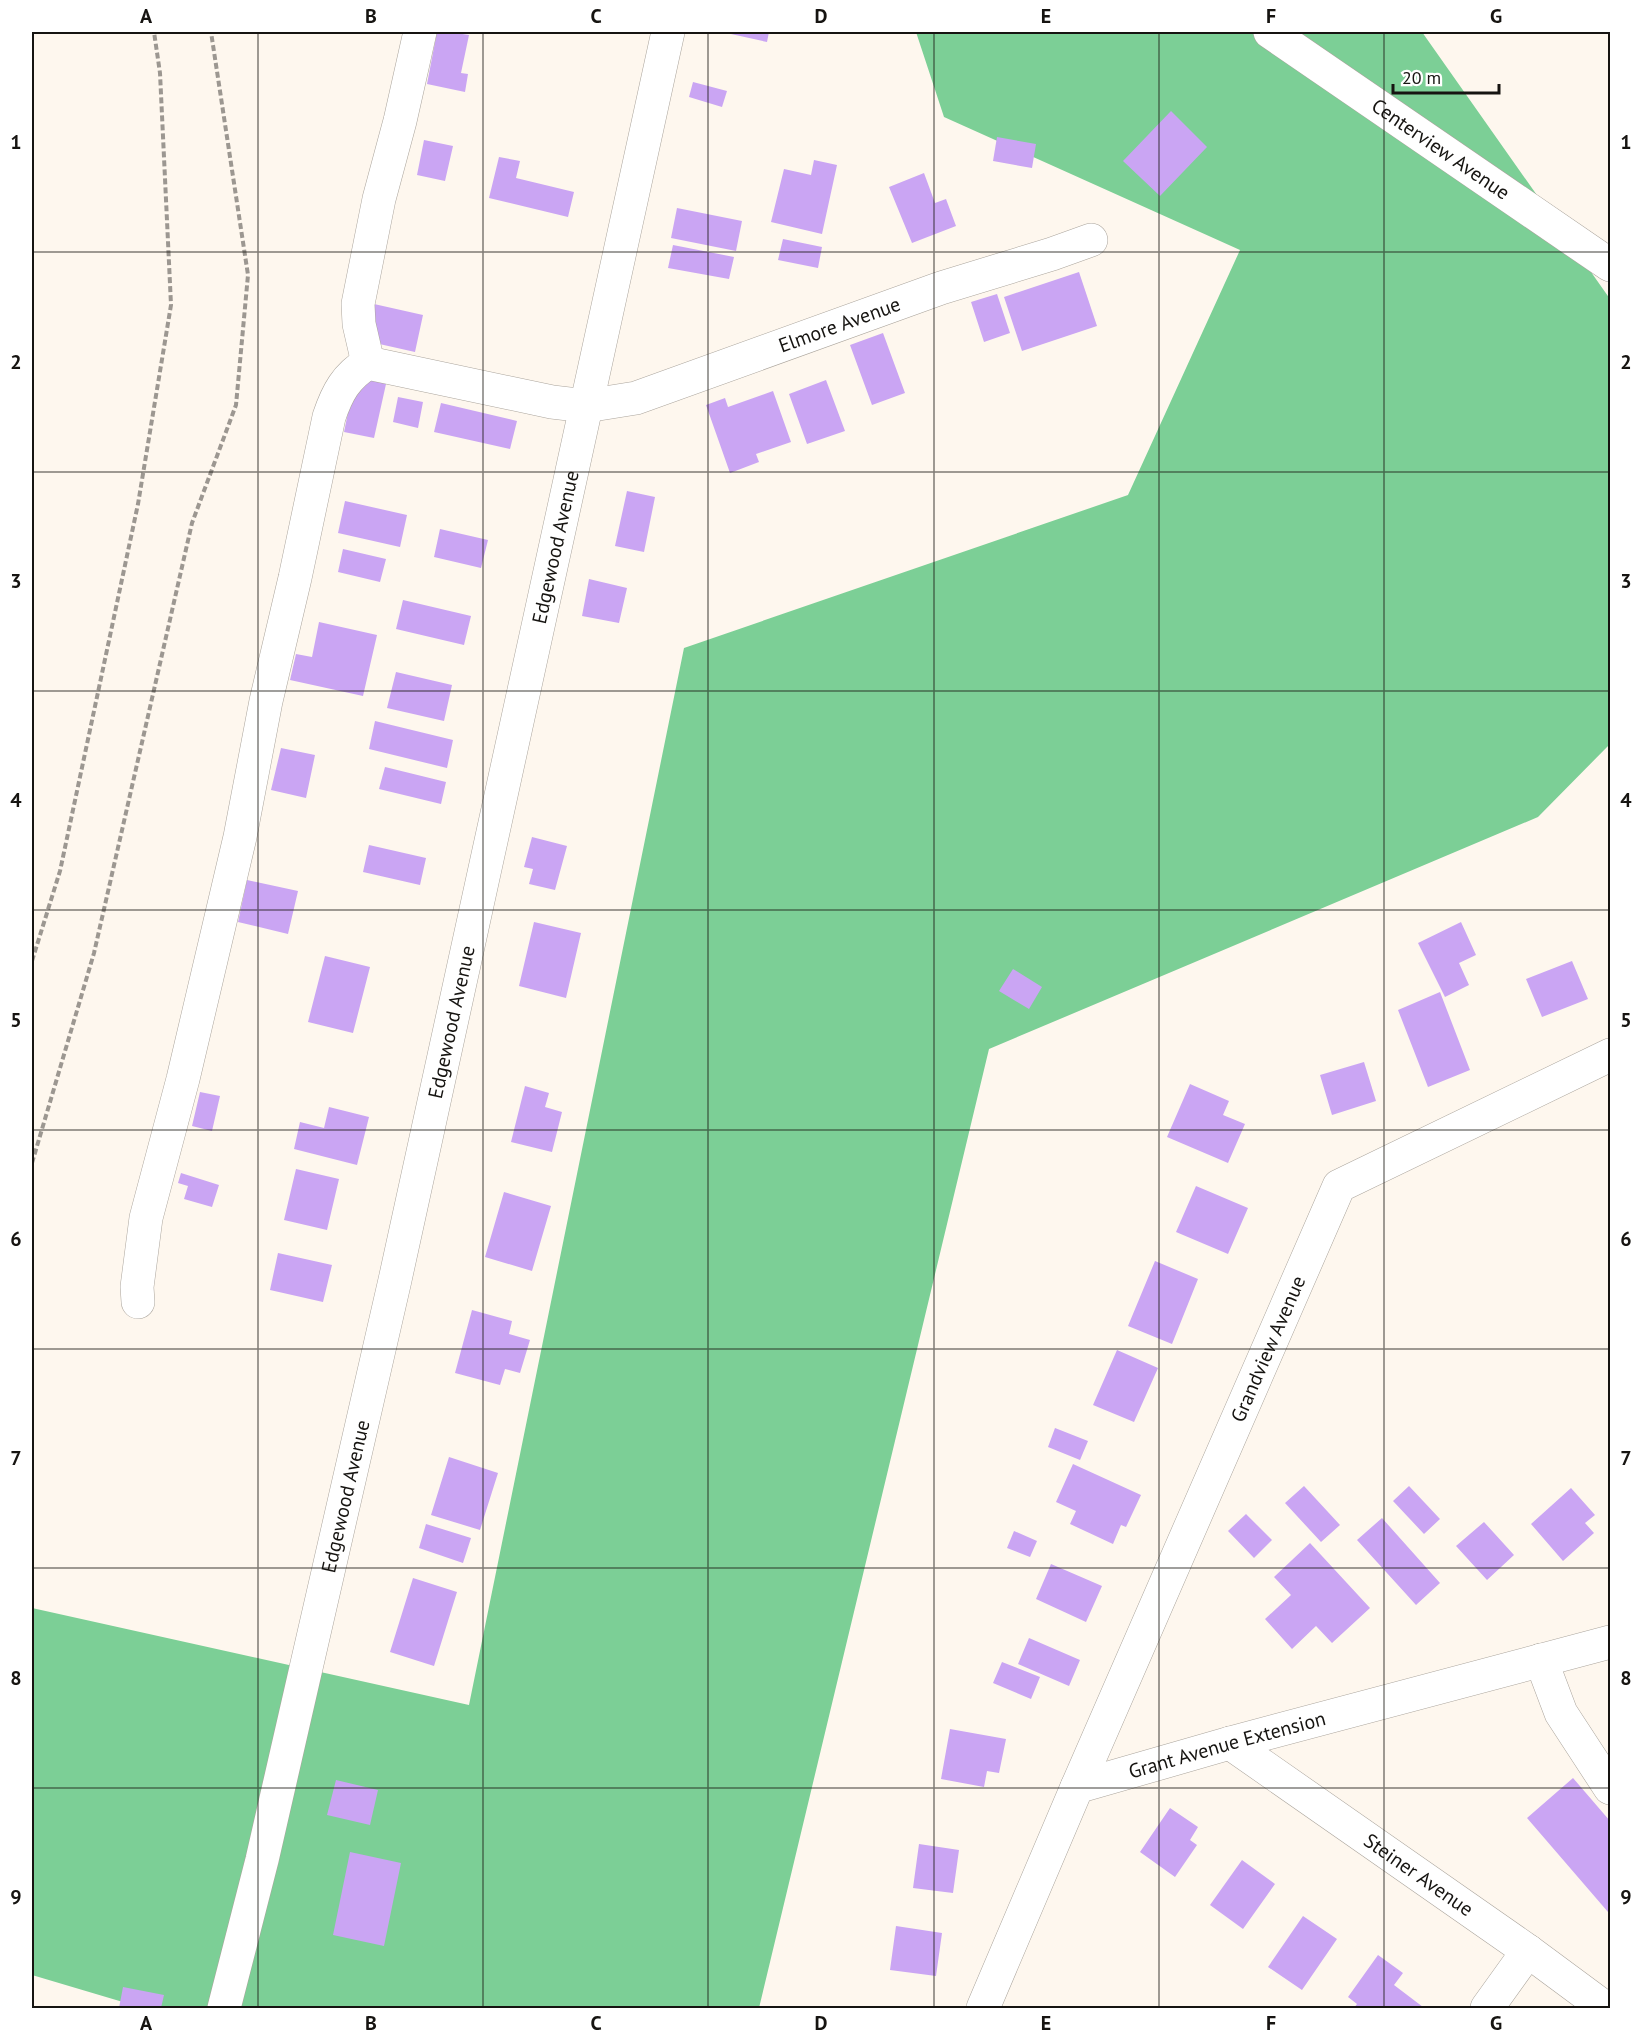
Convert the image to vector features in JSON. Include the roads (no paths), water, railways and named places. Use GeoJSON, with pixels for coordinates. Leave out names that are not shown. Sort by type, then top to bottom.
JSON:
{"type":"FeatureCollection","features":[{"type":"Feature","properties":{"kind":"street"},"geometry":{"type":"LineString","coordinates":[[138,1302],[137,1287],[146,1218],[183,1079],[240,837],[266,701],[329,417],[347,378],[368,363],[362,344],[358,304],[379,199],[420,32]]}},
{"type":"Feature","properties":{"kind":"street","name":"Edgewood Avenue"},"geometry":{"type":"LineString","coordinates":[[224,2008],[262,1860],[388,1314],[668,32]]}},
{"type":"Feature","properties":{"kind":"street","name":"Centerview Avenue"},"geometry":{"type":"LineString","coordinates":[[1270,32],[1611,266]]}},
{"type":"Feature","properties":{"kind":"street","name":"Elmore Avenue"},"geometry":{"type":"LineString","coordinates":[[368,363],[542,400],[586,406],[636,398],[941,288],[1091,240]]}},
{"type":"Feature","properties":{"kind":"street","name":"Grandview Avenue"},"geometry":{"type":"LineString","coordinates":[[1077,1786],[1340,1186],[1611,1055]]}},
{"type":"Feature","properties":{"kind":"street","name":"Grant Avenue Extension"},"geometry":{"type":"LineString","coordinates":[[1077,1786],[1611,1642]]}},
{"type":"Feature","properties":{"kind":"street"},"geometry":{"type":"LineString","coordinates":[[1541,1660],[1561,1713],[1611,1788]]}},
{"type":"Feature","properties":{"kind":"street","name":"Steiner Avenue"},"geometry":{"type":"LineString","coordinates":[[1230,1743],[1528,1951],[1605,2008]]}},
{"type":"Feature","properties":{"kind":"street"},"geometry":{"type":"LineString","coordinates":[[983,2008],[1077,1786]]}},
{"type":"Feature","properties":{"kind":"street"},"geometry":{"type":"LineString","coordinates":[[1487,2008],[1528,1951]]}}]}
